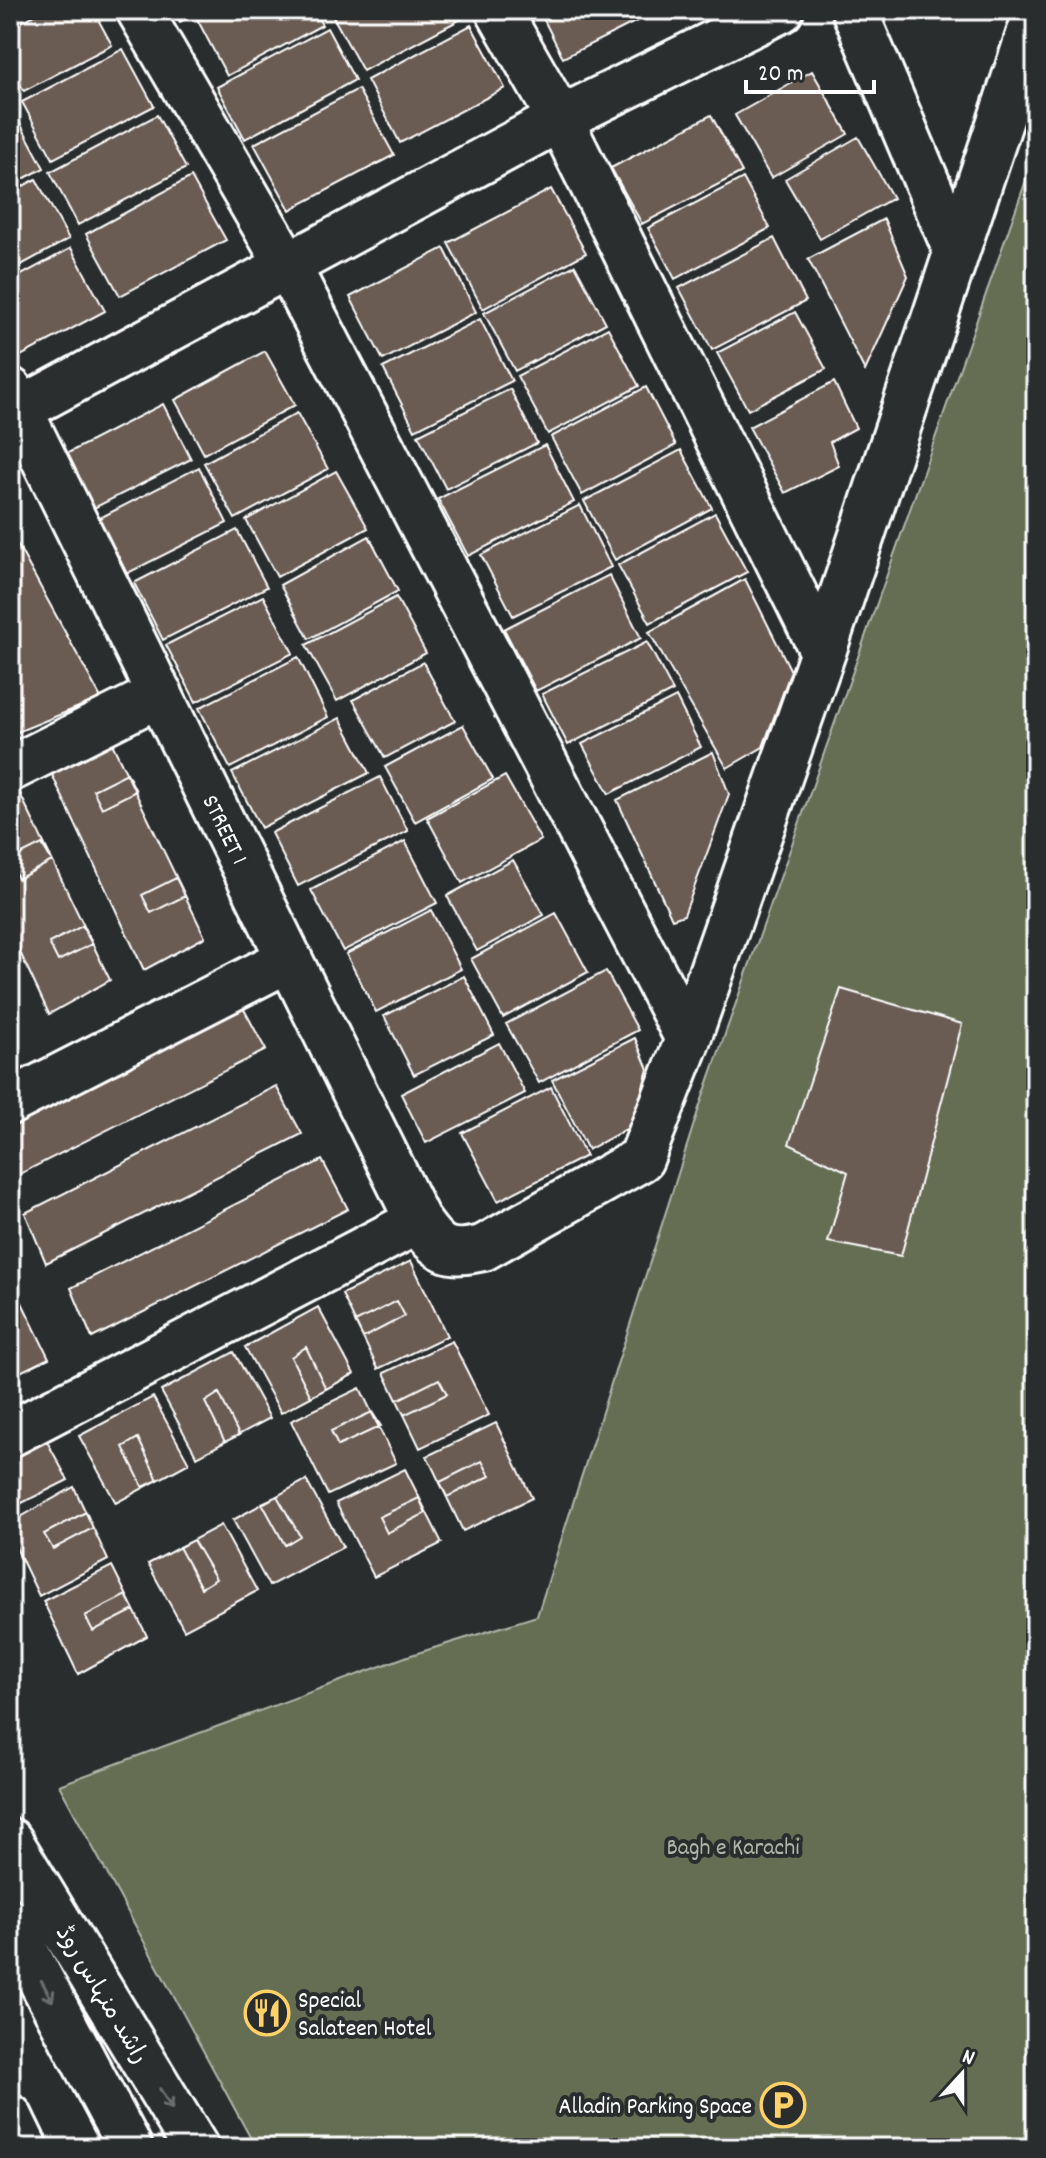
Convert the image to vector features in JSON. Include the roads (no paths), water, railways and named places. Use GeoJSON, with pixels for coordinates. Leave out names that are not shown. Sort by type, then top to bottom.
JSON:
{"type":"FeatureCollection","features":[{"type":"Feature","properties":{"kind":"street"},"geometry":{"type":"LineString","coordinates":[[139,10],[288,266],[688,1039]]}},
{"type":"Feature","properties":{"kind":"street"},"geometry":{"type":"LineString","coordinates":[[498,10],[560,119],[823,652]]}},
{"type":"Feature","properties":{"kind":"street"},"geometry":{"type":"LineString","coordinates":[[14,405],[288,266],[560,119],[781,10]]}},
{"type":"Feature","properties":{"kind":"street"},"geometry":{"type":"LineString","coordinates":[[854,10],[956,251]]}},
{"type":"Feature","properties":{"kind":"street"},"geometry":{"type":"LineString","coordinates":[[688,1039],[823,652],[1036,14]]}},
{"type":"Feature","properties":{"kind":"street","name":"STREET 1"},"geometry":{"type":"LineString","coordinates":[[14,405],[160,694],[418,1221],[435,1245],[458,1253],[483,1248],[641,1159],[688,1039]]}},
{"type":"Feature","properties":{"kind":"street"},"geometry":{"type":"LineString","coordinates":[[10,769],[160,694]]}},
{"type":"Feature","properties":{"kind":"street"},"geometry":{"type":"LineString","coordinates":[[10,1102],[289,959]]}},
{"type":"Feature","properties":{"kind":"street"},"geometry":{"type":"LineString","coordinates":[[10,1434],[418,1221]]}},
{"type":"Feature","properties":{"kind":"street","name":"راشد منہاس روڈ"},"geometry":{"type":"LineString","coordinates":[[10,1841],[196,2148]]}},
{"type":"Feature","properties":{"kind":"street"},"geometry":{"type":"LineString","coordinates":[[10,1922],[130,2148]]}},
{"type":"Feature","properties":{"kind":"street"},"geometry":{"type":"LineString","coordinates":[[10,2117],[25,2148]]}},
{"type":"Feature","properties":{"kind":"place","name":"Special Salateen Hotel"},"geometry":{"type":"Point","coordinates":[267,2013]}},
{"type":"Feature","properties":{"kind":"place","name":"Alladin Parking Space"},"geometry":{"type":"Point","coordinates":[783,2105]}},
{"type":"Feature","properties":{"kind":"park label","name":"Bagh e Karachi"},"geometry":{"type":"Point","coordinates":[733,1846]}}]}
